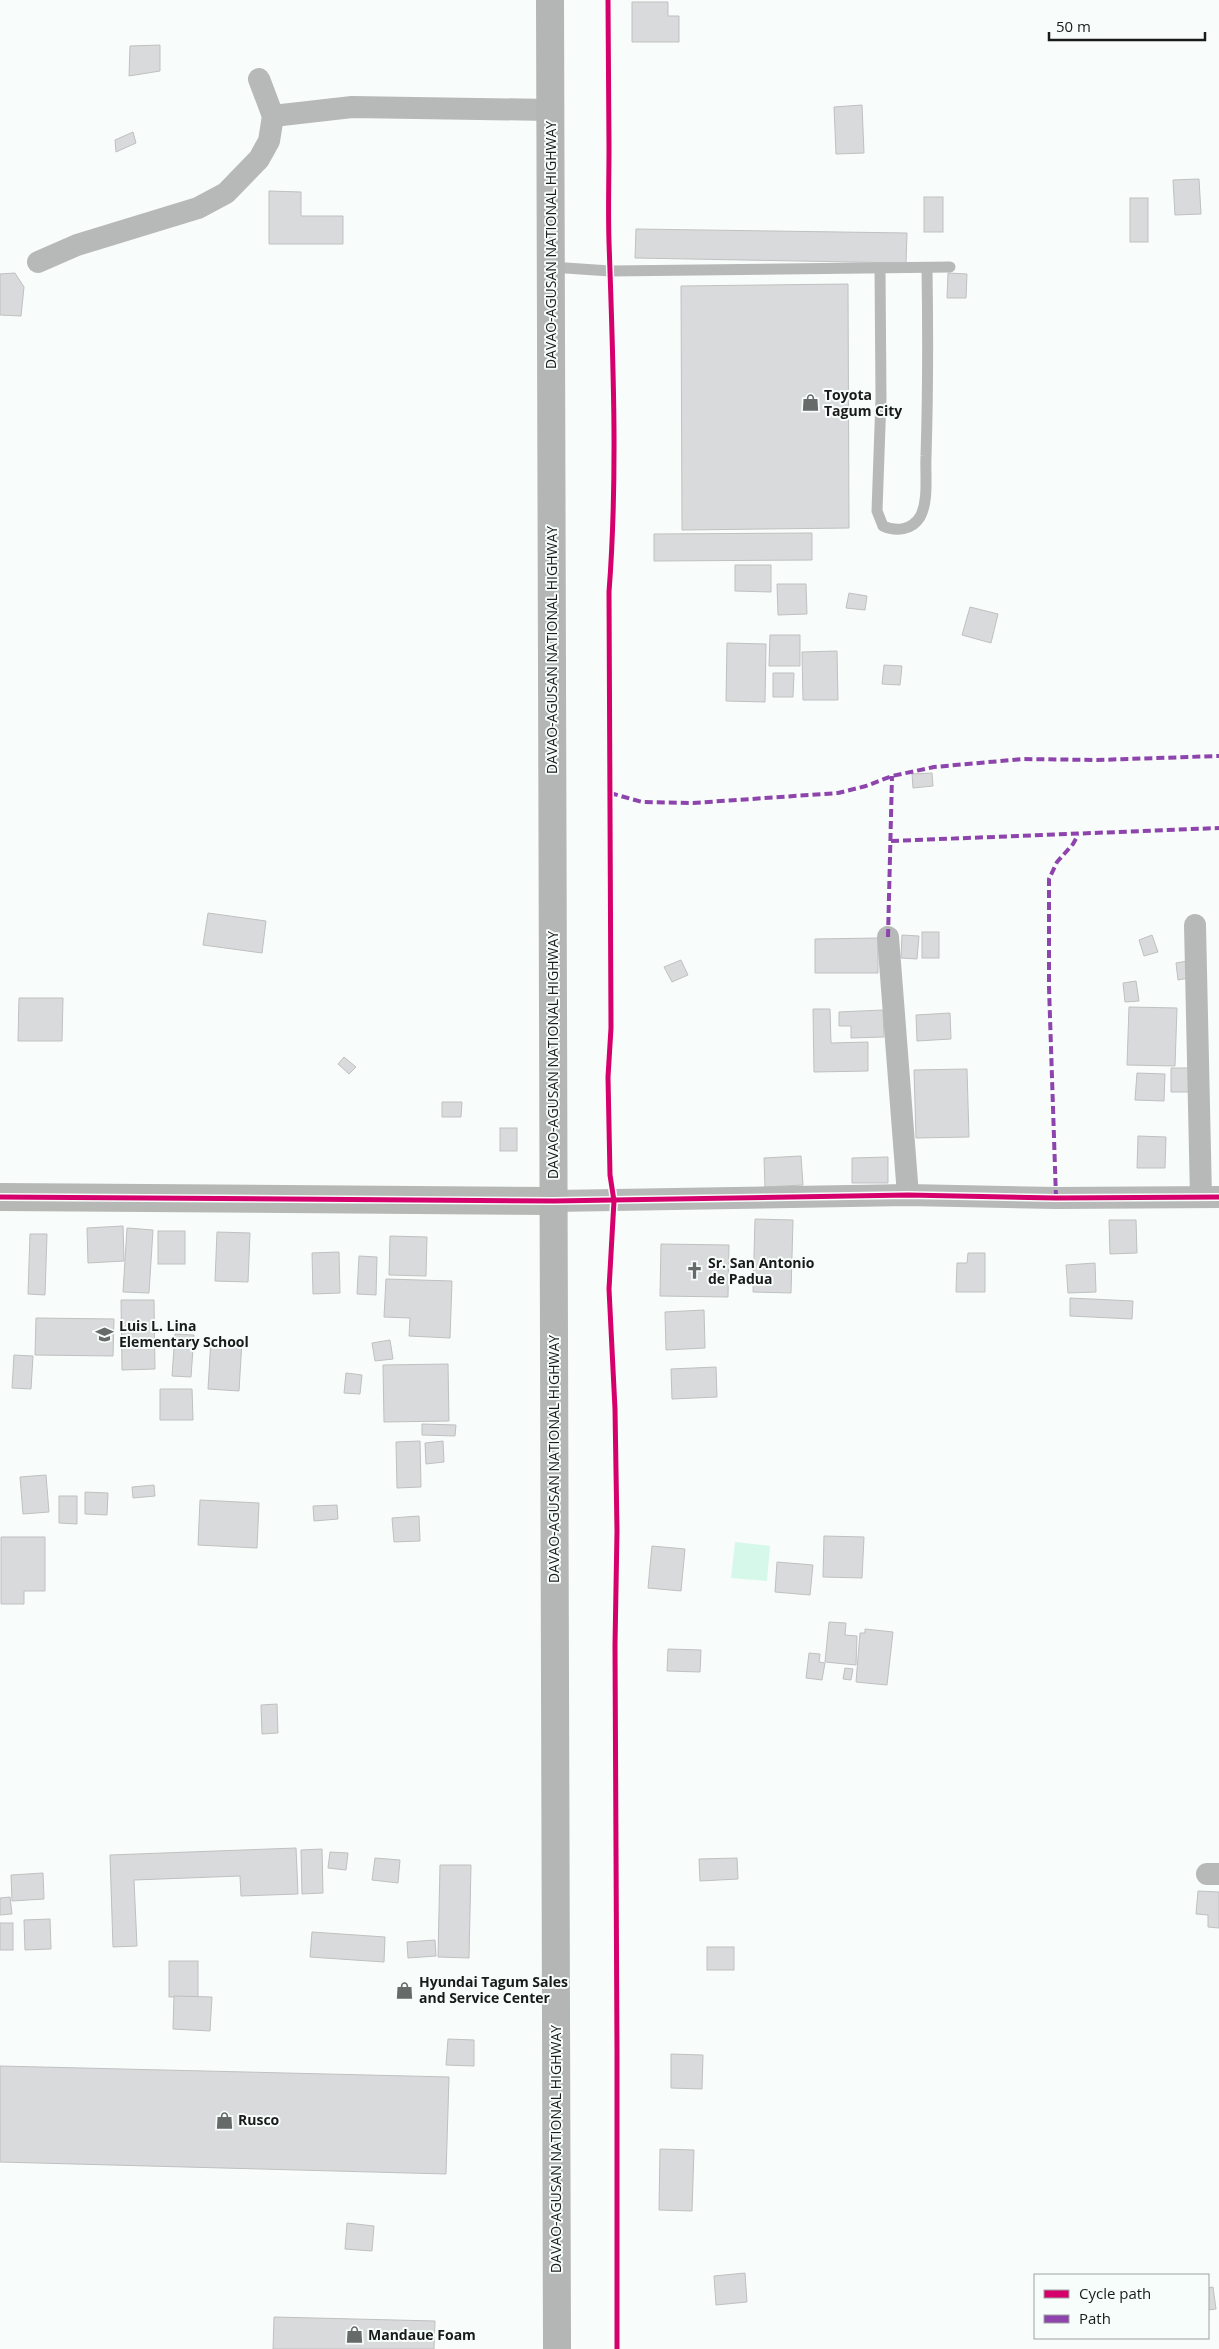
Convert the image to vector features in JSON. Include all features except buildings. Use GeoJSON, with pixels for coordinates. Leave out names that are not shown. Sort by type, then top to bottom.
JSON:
{"type":"FeatureCollection","features":[{"type":"Feature","properties":{"kind":"highway","name":"DAVAO-AGUSAN NATIONAL HIGHWAY"},"geometry":{"type":"LineString","coordinates":[[550,0],[557,2349]]}},
{"type":"Feature","properties":{"kind":"street"},"geometry":{"type":"LineString","coordinates":[[38,262],[77,246],[198,208],[226,193],[259,160],[268,141],[273,116],[259,79]]}},
{"type":"Feature","properties":{"kind":"street"},"geometry":{"type":"LineString","coordinates":[[273,116],[352,107],[550,110]]}},
{"type":"Feature","properties":{"kind":"street"},"geometry":{"type":"LineString","coordinates":[[0,1197],[554,1201],[908,1195],[1056,1198],[1210,1197],[1195,925]]}},
{"type":"Feature","properties":{"kind":"street"},"geometry":{"type":"LineString","coordinates":[[888,937],[908,1195]]}},
{"type":"Feature","properties":{"kind":"lane"},"geometry":{"type":"LineString","coordinates":[[551,267],[610,271],[950,267]]}},
{"type":"Feature","properties":{"kind":"lane"},"geometry":{"type":"LineString","coordinates":[[880,268],[881,398],[877,511],[883,526],[898,530],[908,528],[915,522],[924,506],[928,402],[928,268]]}},
{"type":"Feature","properties":{"kind":"green space"},"geometry":{"type":"Polygon","coordinates":[[[735,1542],[770,1546],[767,1581],[731,1578],[735,1542]]]}},
{"type":"Feature","properties":{"kind":"marked path"},"geometry":{"type":"LineString","coordinates":[[610,793],[642,802],[693,803],[838,793],[866,786],[892,776],[934,767],[1023,759],[1097,760],[1219,756]]}},
{"type":"Feature","properties":{"kind":"marked path"},"geometry":{"type":"LineString","coordinates":[[888,937],[892,776]]}},
{"type":"Feature","properties":{"kind":"marked path"},"geometry":{"type":"LineString","coordinates":[[891,841],[1219,828]]}},
{"type":"Feature","properties":{"kind":"marked path"},"geometry":{"type":"LineString","coordinates":[[1056,1198],[1049,987],[1049,879],[1057,862],[1073,844],[1078,835]]}},
{"type":"Feature","properties":{"kind":"cycle path"},"geometry":{"type":"LineString","coordinates":[[608,0],[609,230],[614,417],[612,548],[609,592],[611,1028],[608,1077],[610,1175],[614,1201],[609,1289],[615,1409],[617,1531],[615,1645],[617,2349]]}},
{"type":"Feature","properties":{"kind":"cycle path"},"geometry":{"type":"LineString","coordinates":[[0,1197],[554,1201],[908,1195],[1056,1198],[1219,1197]]}},
{"type":"Feature","properties":{"kind":"place","name":"Toyota Tagum City"},"geometry":{"type":"Point","coordinates":[810,403]}},
{"type":"Feature","properties":{"kind":"place","name":"Sr. San Antonio de Padua"},"geometry":{"type":"Point","coordinates":[694,1271]}},
{"type":"Feature","properties":{"kind":"place","name":"Luis L. Lina Elementary School"},"geometry":{"type":"Point","coordinates":[105,1334]}},
{"type":"Feature","properties":{"kind":"place","name":"Hyundai Tagum Sales and Service Center"},"geometry":{"type":"Point","coordinates":[405,1990]}},
{"type":"Feature","properties":{"kind":"place","name":"Rusco"},"geometry":{"type":"Point","coordinates":[224,2120]}},
{"type":"Feature","properties":{"kind":"place","name":"Mandaue Foam"},"geometry":{"type":"Point","coordinates":[354,2335]}}]}
